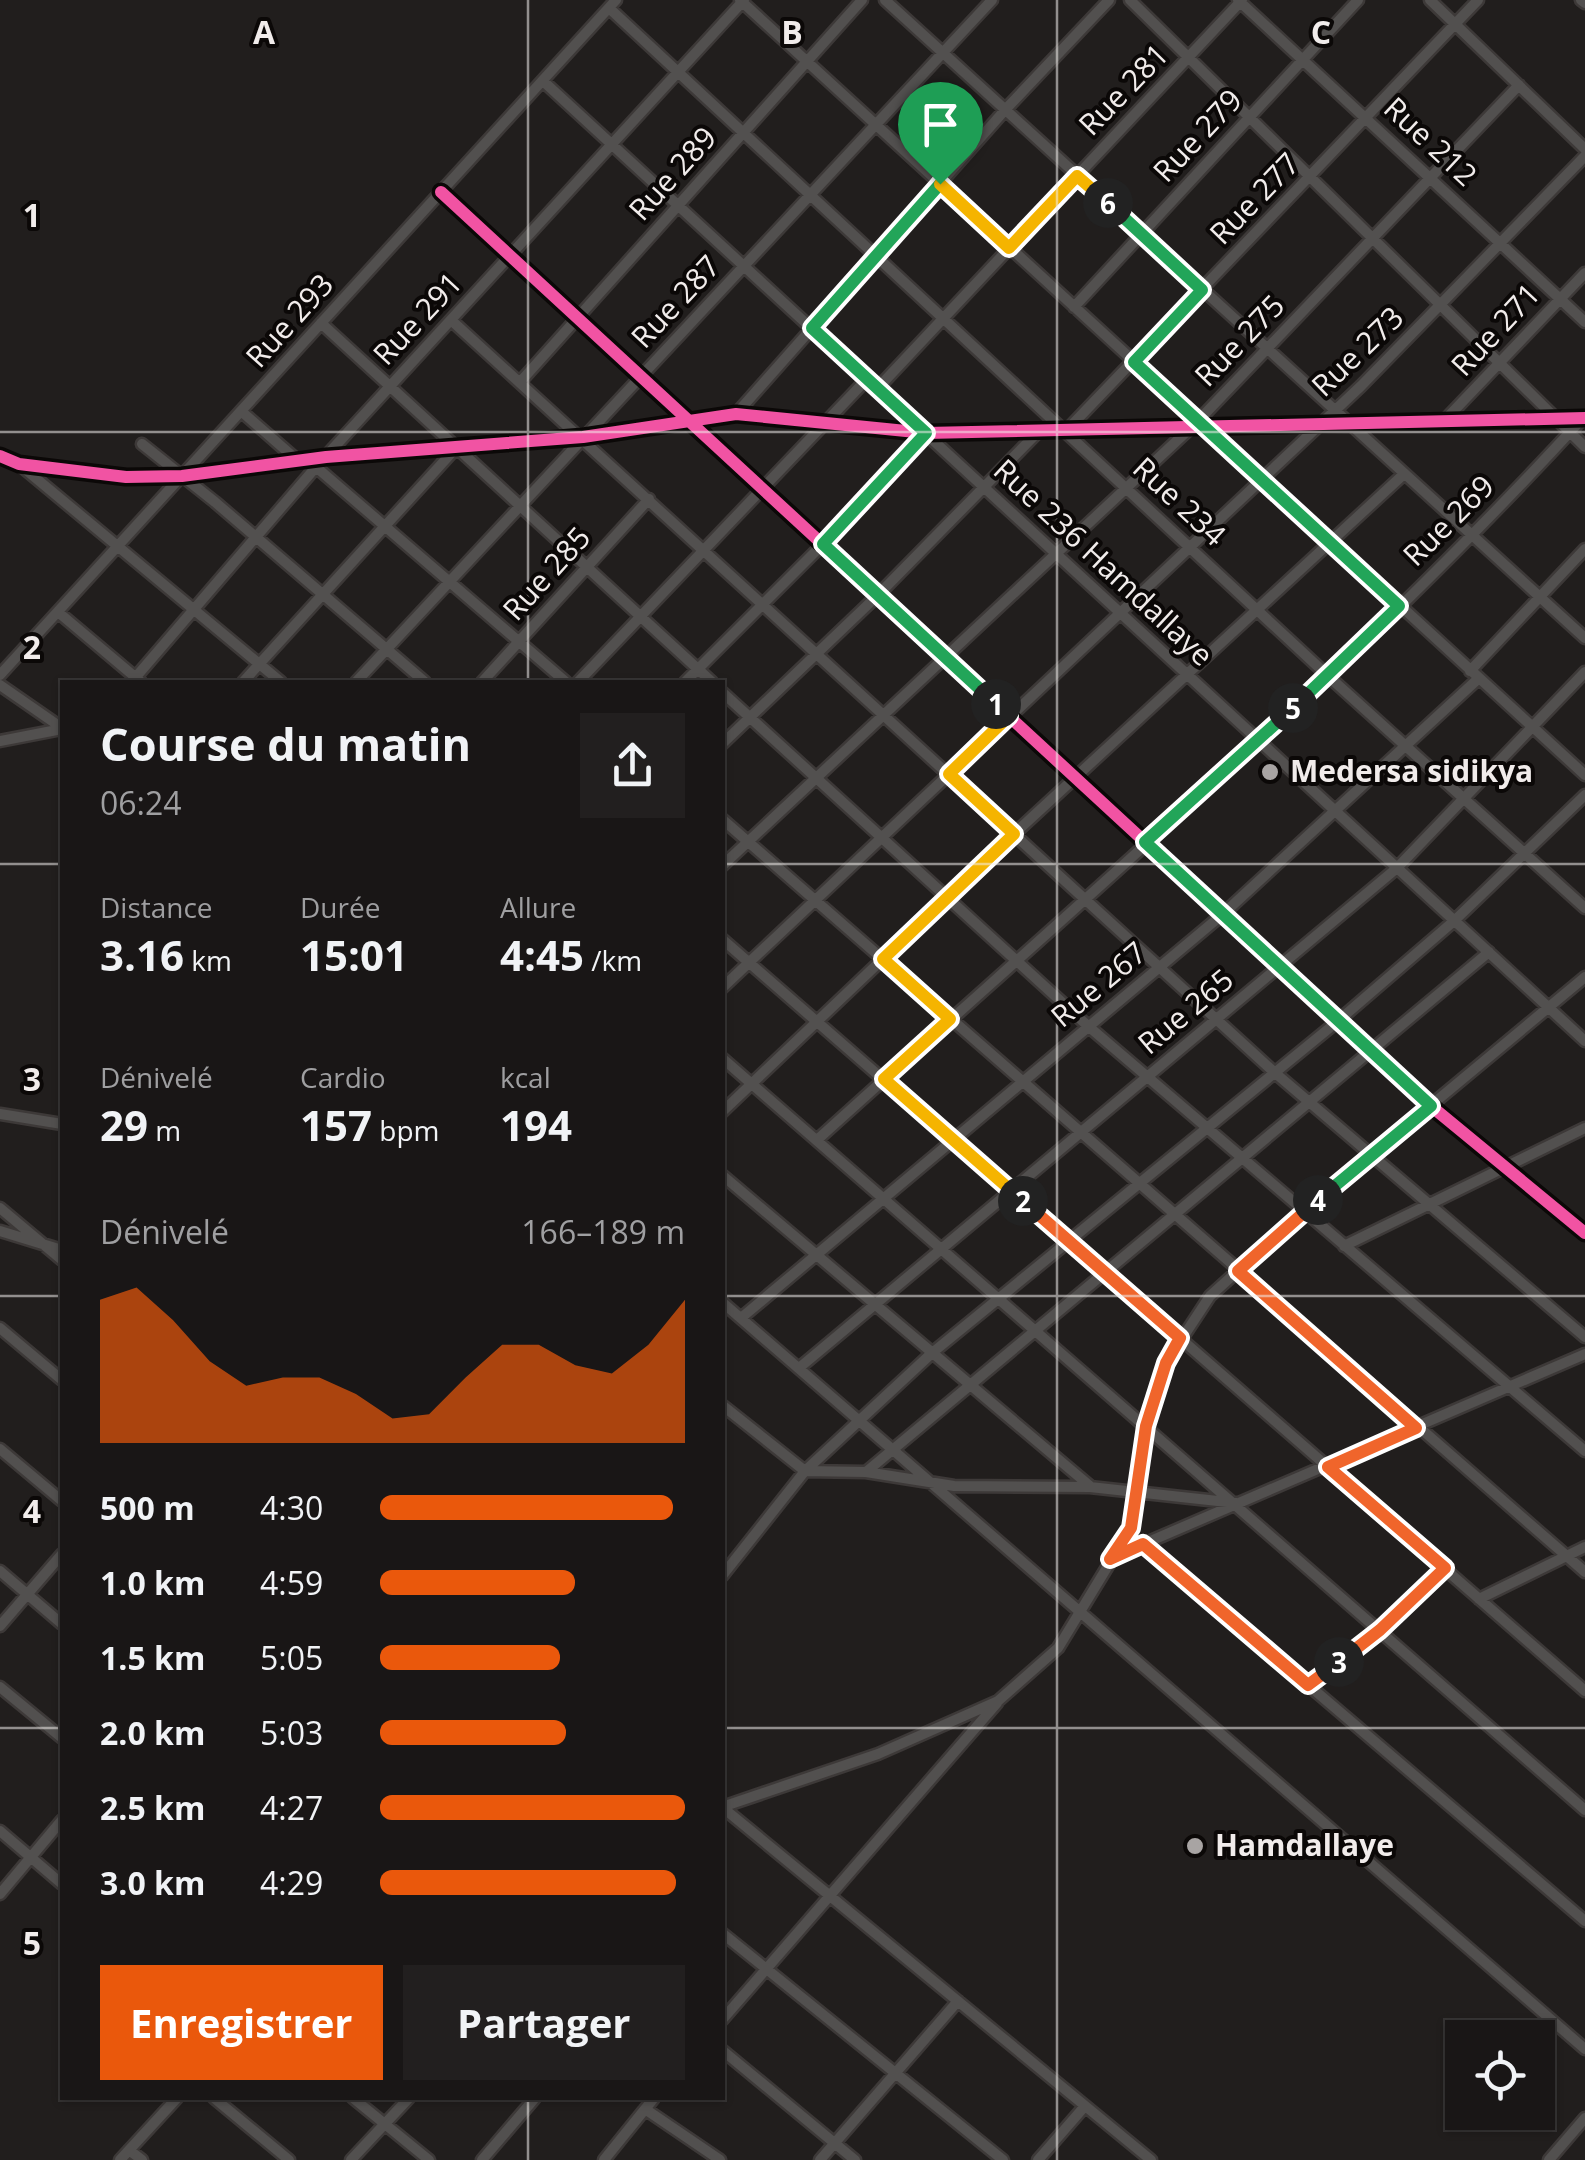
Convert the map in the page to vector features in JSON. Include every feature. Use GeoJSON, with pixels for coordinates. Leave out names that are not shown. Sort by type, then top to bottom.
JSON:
{"type":"FeatureCollection","features":[{"type":"Feature","properties":{"kind":"street","name":"Rue 289"},"geometry":{"type":"LineString","coordinates":[[521,381],[862,0]]}},
{"type":"Feature","properties":{"kind":"street"},"geometry":{"type":"LineString","coordinates":[[885,0],[1585,638]]}},
{"type":"Feature","properties":{"kind":"street","name":"Rue 287"},"geometry":{"type":"LineString","coordinates":[[358,680],[992,0]]}},
{"type":"Feature","properties":{"kind":"street"},"geometry":{"type":"LineString","coordinates":[[736,414],[1006,110],[1110,0]]}},
{"type":"Feature","properties":{"kind":"street"},"geometry":{"type":"LineString","coordinates":[[1130,0],[1585,447]]}},
{"type":"Feature","properties":{"kind":"street","name":"Rue 279"},"geometry":{"type":"LineString","coordinates":[[1074,307],[1358,0]]}},
{"type":"Feature","properties":{"kind":"street"},"geometry":{"type":"LineString","coordinates":[[1430,0],[1585,153]]}},
{"type":"Feature","properties":{"kind":"street","name":"Rue 277"},"geometry":{"type":"LineString","coordinates":[[1067,430],[1478,0]]}},
{"type":"Feature","properties":{"kind":"street"},"geometry":{"type":"LineString","coordinates":[[742,1],[1198,425],[1585,774]]}},
{"type":"Feature","properties":{"kind":"street","name":"Rue 291"},"geometry":{"type":"LineString","coordinates":[[138,680],[255,536],[742,1]]}},
{"type":"Feature","properties":{"kind":"street","name":"Rue 281"},"geometry":{"type":"LineString","coordinates":[[877,389],[1240,1]]}},
{"type":"Feature","properties":{"kind":"street","name":"Rue 212"},"geometry":{"type":"LineString","coordinates":[[1240,1],[1585,322]]}},
{"type":"Feature","properties":{"kind":"street","name":"Rue 234"},"geometry":{"type":"LineString","coordinates":[[613,4],[678,72],[811,196],[1327,675],[1585,908]]}},
{"type":"Feature","properties":{"kind":"street","name":"Rue 293"},"geometry":{"type":"LineString","coordinates":[[0,675],[613,4]]}},
{"type":"Feature","properties":{"kind":"street","name":"Rue 236 Hamdallaye"},"geometry":{"type":"LineString","coordinates":[[543,80],[1585,1041]]}},
{"type":"Feature","properties":{"kind":"street","name":"Rue 275"},"geometry":{"type":"LineString","coordinates":[[725,863],[1126,487],[1198,425],[1519,86]]}},
{"type":"Feature","properties":{"kind":"street","name":"Rue 273"},"geometry":{"type":"LineString","coordinates":[[725,985],[1335,410],[1502,244],[1585,153]]}},
{"type":"Feature","properties":{"kind":"street"},"geometry":{"type":"LineString","coordinates":[[441,192],[1431,1106],[1585,1232]]}},
{"type":"Feature","properties":{"kind":"street","name":"Rue 271"},"geometry":{"type":"LineString","coordinates":[[1444,422],[1585,273]]}},
{"type":"Feature","properties":{"kind":"street"},"geometry":{"type":"LineString","coordinates":[[451,320],[1274,1072],[1585,1337]]}},
{"type":"Feature","properties":{"kind":"street"},"geometry":{"type":"LineString","coordinates":[[322,323],[710,680]]}},
{"type":"Feature","properties":{"kind":"street"},"geometry":{"type":"LineString","coordinates":[[580,680],[867,379]]}},
{"type":"Feature","properties":{"kind":"street"},"geometry":{"type":"LineString","coordinates":[[242,411],[298,460]]}},
{"type":"Feature","properties":{"kind":"street"},"geometry":{"type":"LineString","coordinates":[[0,456],[19,464],[126,478],[182,476],[326,457],[583,437],[736,414],[827,420],[926,433],[1584,417]]}},
{"type":"Feature","properties":{"kind":"street","name":"Rue 269"},"geometry":{"type":"LineString","coordinates":[[817,1140],[1327,675],[1472,535],[1584,417]]}},
{"type":"Feature","properties":{"kind":"street"},"geometry":{"type":"LineString","coordinates":[[725,741],[878,595],[1039,431]]}},
{"type":"Feature","properties":{"kind":"street"},"geometry":{"type":"LineString","coordinates":[[687,680],[823,544],[926,433]]}},
{"type":"Feature","properties":{"kind":"street"},"geometry":{"type":"LineString","coordinates":[[142,444],[423,680]]}},
{"type":"Feature","properties":{"kind":"street"},"geometry":{"type":"LineString","coordinates":[[245,680],[456,448]]}},
{"type":"Feature","properties":{"kind":"street"},"geometry":{"type":"LineString","coordinates":[[19,464],[278,680]]}},
{"type":"Feature","properties":{"kind":"street"},"geometry":{"type":"LineString","coordinates":[[316,468],[564,680]]}},
{"type":"Feature","properties":{"kind":"street"},"geometry":{"type":"LineString","coordinates":[[725,1109],[1014,834],[1404,474]]}},
{"type":"Feature","properties":{"kind":"street","name":"Rue 285"},"geometry":{"type":"LineString","coordinates":[[484,680],[649,498]]}},
{"type":"Feature","properties":{"kind":"street","name":"Rue 267"},"geometry":{"type":"LineString","coordinates":[[741,1318],[1223,914],[1336,812],[1475,674],[1585,549]]}},
{"type":"Feature","properties":{"kind":"street"},"geometry":{"type":"LineString","coordinates":[[58,612],[138,680]]}},
{"type":"Feature","properties":{"kind":"street","name":"Rue 265"},"geometry":{"type":"LineString","coordinates":[[799,1368],[1397,868],[1585,672]]}},
{"type":"Feature","properties":{"kind":"street"},"geometry":{"type":"LineString","coordinates":[[0,685],[60,727]]}},
{"type":"Feature","properties":{"kind":"street"},"geometry":{"type":"LineString","coordinates":[[725,695],[1088,1026],[1585,1450]]}},
{"type":"Feature","properties":{"kind":"street"},"geometry":{"type":"LineString","coordinates":[[0,740],[60,728]]}},
{"type":"Feature","properties":{"kind":"street"},"geometry":{"type":"LineString","coordinates":[[725,1572],[804,1471],[932,1353],[1454,921],[1585,795]]}},
{"type":"Feature","properties":{"kind":"street"},"geometry":{"type":"LineString","coordinates":[[725,822],[1585,1572]]}},
{"type":"Feature","properties":{"kind":"street"},"geometry":{"type":"LineString","coordinates":[[725,941],[1585,1691]]}},
{"type":"Feature","properties":{"kind":"street"},"geometry":{"type":"LineString","coordinates":[[866,1472],[1488,952]]}},
{"type":"Feature","properties":{"kind":"street"},"geometry":{"type":"LineString","coordinates":[[725,2017],[998,1701],[1058,1648],[1131,1528],[1146,1426],[1166,1363],[1210,1296],[1304,1211],[1585,978]]}},
{"type":"Feature","properties":{"kind":"street"},"geometry":{"type":"LineString","coordinates":[[725,1061],[1585,1810]]}},
{"type":"Feature","properties":{"kind":"street"},"geometry":{"type":"LineString","coordinates":[[0,1114],[60,1124]]}},
{"type":"Feature","properties":{"kind":"street"},"geometry":{"type":"LineString","coordinates":[[1344,1246],[1585,1128]]}},
{"type":"Feature","properties":{"kind":"street"},"geometry":{"type":"LineString","coordinates":[[725,1177],[1090,1486]]}},
{"type":"Feature","properties":{"kind":"street"},"geometry":{"type":"LineString","coordinates":[[0,1208],[60,1258]]}},
{"type":"Feature","properties":{"kind":"street"},"geometry":{"type":"LineString","coordinates":[[0,1231],[60,1249]]}},
{"type":"Feature","properties":{"kind":"street"},"geometry":{"type":"LineString","coordinates":[[725,1305],[1585,2050]]}},
{"type":"Feature","properties":{"kind":"street"},"geometry":{"type":"LineString","coordinates":[[0,1328],[60,1378]]}},
{"type":"Feature","properties":{"kind":"street"},"geometry":{"type":"LineString","coordinates":[[1110,1559],[1585,1354]]}},
{"type":"Feature","properties":{"kind":"street"},"geometry":{"type":"LineString","coordinates":[[725,1407],[804,1471],[866,1472],[954,1486],[1090,1486],[1236,1504]]}},
{"type":"Feature","properties":{"kind":"street"},"geometry":{"type":"LineString","coordinates":[[0,1449],[60,1499]]}},
{"type":"Feature","properties":{"kind":"street"},"geometry":{"type":"LineString","coordinates":[[1143,1544],[1585,1921]]}},
{"type":"Feature","properties":{"kind":"street"},"geometry":{"type":"LineString","coordinates":[[1479,1599],[1585,1547]]}},
{"type":"Feature","properties":{"kind":"street"},"geometry":{"type":"LineString","coordinates":[[0,1626],[60,1556]]}},
{"type":"Feature","properties":{"kind":"street"},"geometry":{"type":"LineString","coordinates":[[1308,1685],[1380,1630],[1445,1568]]}},
{"type":"Feature","properties":{"kind":"street"},"geometry":{"type":"LineString","coordinates":[[0,1571],[60,1622]]}},
{"type":"Feature","properties":{"kind":"street"},"geometry":{"type":"LineString","coordinates":[[0,1686],[60,1736]]}},
{"type":"Feature","properties":{"kind":"street"},"geometry":{"type":"LineString","coordinates":[[725,1806],[878,1754],[998,1701]]}},
{"type":"Feature","properties":{"kind":"street"},"geometry":{"type":"LineString","coordinates":[[725,1809],[1151,2160]]}},
{"type":"Feature","properties":{"kind":"street"},"geometry":{"type":"LineString","coordinates":[[0,1894],[60,1822]]}},
{"type":"Feature","properties":{"kind":"street"},"geometry":{"type":"LineString","coordinates":[[0,1831],[60,1882]]}},
{"type":"Feature","properties":{"kind":"street"},"geometry":{"type":"LineString","coordinates":[[725,1936],[1003,2160]]}},
{"type":"Feature","properties":{"kind":"street"},"geometry":{"type":"LineString","coordinates":[[820,2160],[958,2002]]}},
{"type":"Feature","properties":{"kind":"street"},"geometry":{"type":"LineString","coordinates":[[725,2053],[855,2160]]}},
{"type":"Feature","properties":{"kind":"street"},"geometry":{"type":"LineString","coordinates":[[120,2160],[175,2100]]}},
{"type":"Feature","properties":{"kind":"street"},"geometry":{"type":"LineString","coordinates":[[216,2100],[289,2160]]}},
{"type":"Feature","properties":{"kind":"street"},"geometry":{"type":"LineString","coordinates":[[355,2100],[429,2160]]}},
{"type":"Feature","properties":{"kind":"street"},"geometry":{"type":"LineString","coordinates":[[351,2160],[407,2100]]}},
{"type":"Feature","properties":{"kind":"street"},"geometry":{"type":"LineString","coordinates":[[482,2160],[533,2100]]}},
{"type":"Feature","properties":{"kind":"street"},"geometry":{"type":"LineString","coordinates":[[604,2160],[652,2100]]}},
{"type":"Feature","properties":{"kind":"street"},"geometry":{"type":"LineString","coordinates":[[1038,2160],[1085,2106]]}},
{"type":"Feature","properties":{"kind":"street"},"geometry":{"type":"LineString","coordinates":[[645,2109],[720,2160]]}},
{"type":"Feature","properties":{"kind":"street"},"geometry":{"type":"LineString","coordinates":[[1549,2160],[1585,2118]]}},
{"type":"Feature","properties":{"kind":"street"},"geometry":{"type":"LineString","coordinates":[[129,2150],[142,2160]]}},
{"type":"Feature","properties":{"kind":"cycle path"},"geometry":{"type":"LineString","coordinates":[[441,192],[1431,1106],[1585,1233]]}},
{"type":"Feature","properties":{"kind":"cycle path"},"geometry":{"type":"LineString","coordinates":[[0,456],[19,464],[126,477],[182,476],[326,457],[583,437],[736,414],[926,433],[1585,418]]}},
{"type":"Feature","properties":{"kind":"place","name":"Medersa sidikya"},"geometry":{"type":"Point","coordinates":[1270,772]}},
{"type":"Feature","properties":{"kind":"place","name":"Hamdallaye"},"geometry":{"type":"Point","coordinates":[1195,1846]}},
{"type":"Feature","properties":{"kind":"route"},"geometry":{"type":"LineString","coordinates":[[1077,176],[1202,290],[1134,362],[1399,606],[1145,842],[1431,1106],[1238,1271],[1416,1428],[1328,1467],[1445,1568],[1380,1630],[1308,1685],[1143,1544],[1110,1559],[1131,1528],[1146,1426],[1166,1363],[1180,1338],[884,1079],[950,1019],[883,959],[1014,834],[949,774],[1009,716],[823,544],[926,433],[812,328],[940,184],[1009,248],[1077,176]]}}]}
